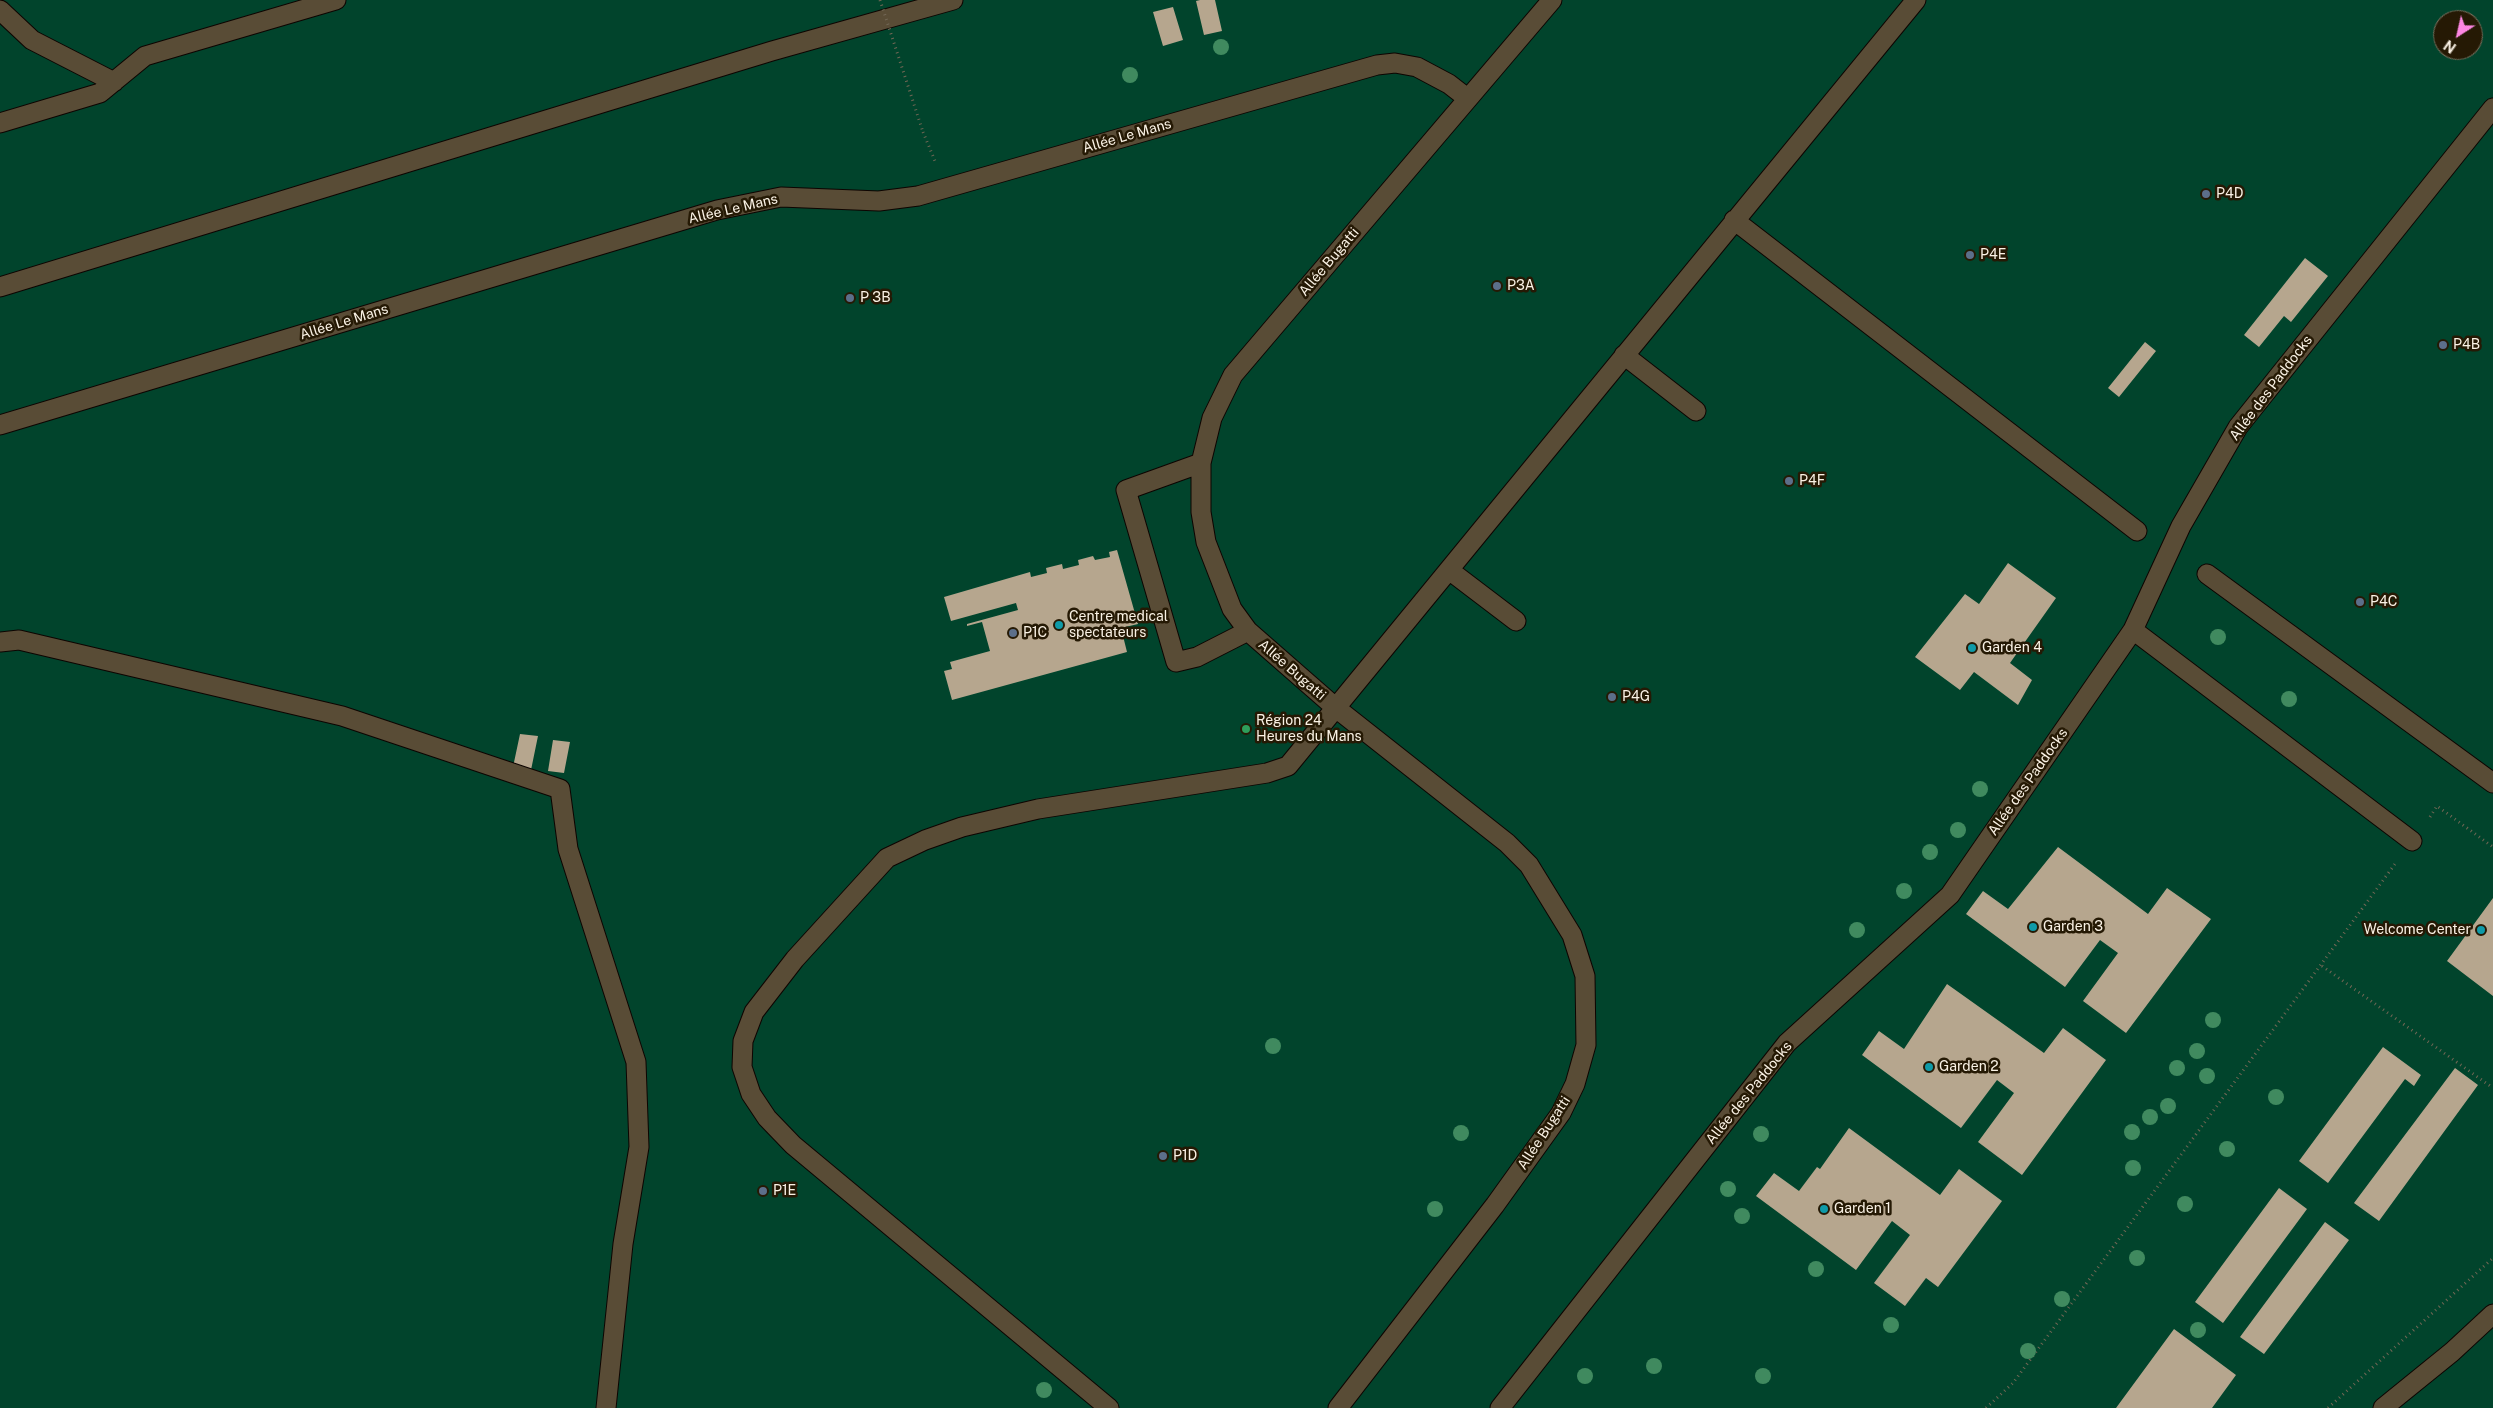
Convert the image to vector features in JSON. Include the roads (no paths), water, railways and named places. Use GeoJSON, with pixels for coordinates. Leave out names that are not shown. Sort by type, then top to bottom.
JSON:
{"type":"FeatureCollection","features":[{"type":"Feature","properties":{"kind":"lane"},"geometry":{"type":"LineString","coordinates":[[0,123],[100,93],[145,56],[336,0]]}},
{"type":"Feature","properties":{"kind":"lane"},"geometry":{"type":"LineString","coordinates":[[0,288],[772,51],[953,0]]}},
{"type":"Feature","properties":{"kind":"lane","name":"Allée Bugatti"},"geometry":{"type":"LineString","coordinates":[[1338,1408],[1495,1205],[1561,1113],[1576,1084],[1586,1045],[1585,976],[1572,935],[1529,865],[1507,843],[1336,708],[1248,631],[1232,609],[1206,542],[1201,512],[1201,463],[1212,418],[1233,376],[1552,0]]}},
{"type":"Feature","properties":{"kind":"lane"},"geometry":{"type":"LineString","coordinates":[[1109,1408],[793,1145],[767,1118],[751,1094],[742,1067],[743,1041],[754,1012],[801,951],[887,858],[962,827],[1038,809],[1267,773],[1288,766],[1916,0]]}},
{"type":"Feature","properties":{"kind":"lane"},"geometry":{"type":"LineString","coordinates":[[0,10],[32,40],[114,82]]}},
{"type":"Feature","properties":{"kind":"lane","name":"Allée Le Mans"},"geometry":{"type":"LineString","coordinates":[[0,424],[717,210],[781,197],[879,201],[918,196],[1377,65],[1395,63],[1417,68],[1449,84],[1467,98]]}},
{"type":"Feature","properties":{"kind":"lane","name":"Allée des Paddocks"},"geometry":{"type":"LineString","coordinates":[[1500,1408],[1787,1043],[1950,895],[2133,630],[2181,526],[2238,427],[2493,108]]}},
{"type":"Feature","properties":{"kind":"lane"},"geometry":{"type":"LineString","coordinates":[[1734,220],[2137,531]]}},
{"type":"Feature","properties":{"kind":"lane"},"geometry":{"type":"LineString","coordinates":[[1624,355],[1696,411]]}},
{"type":"Feature","properties":{"kind":"lane"},"geometry":{"type":"LineString","coordinates":[[1201,463],[1126,490],[1176,662],[1197,657],[1248,631]]}},
{"type":"Feature","properties":{"kind":"lane"},"geometry":{"type":"LineString","coordinates":[[1449,570],[1516,622]]}},
{"type":"Feature","properties":{"kind":"lane"},"geometry":{"type":"LineString","coordinates":[[2207,574],[2493,784]]}},
{"type":"Feature","properties":{"kind":"lane"},"geometry":{"type":"LineString","coordinates":[[2133,630],[2412,841]]}},
{"type":"Feature","properties":{"kind":"lane"},"geometry":{"type":"LineString","coordinates":[[0,642],[19,640],[342,716],[560,789],[568,849],[636,1062],[639,1147],[623,1244],[606,1408]]}},
{"type":"Feature","properties":{"kind":"lane"},"geometry":{"type":"LineString","coordinates":[[2382,1408],[2452,1352],[2493,1314]]}},
{"type":"Feature","properties":{"kind":"place","name":"P4D"},"geometry":{"type":"Point","coordinates":[2206,194]}},
{"type":"Feature","properties":{"kind":"place","name":"P4E"},"geometry":{"type":"Point","coordinates":[1970,255]}},
{"type":"Feature","properties":{"kind":"place","name":"P3A"},"geometry":{"type":"Point","coordinates":[1497,286]}},
{"type":"Feature","properties":{"kind":"place","name":"P 3B"},"geometry":{"type":"Point","coordinates":[850,298]}},
{"type":"Feature","properties":{"kind":"place","name":"P4B"},"geometry":{"type":"Point","coordinates":[2443,345]}},
{"type":"Feature","properties":{"kind":"place","name":"P4F"},"geometry":{"type":"Point","coordinates":[1789,481]}},
{"type":"Feature","properties":{"kind":"place","name":"P4C"},"geometry":{"type":"Point","coordinates":[2360,602]}},
{"type":"Feature","properties":{"kind":"place","name":"Centre medical spectateurs"},"geometry":{"type":"Point","coordinates":[1059,625]}},
{"type":"Feature","properties":{"kind":"place","name":"P1C"},"geometry":{"type":"Point","coordinates":[1013,633]}},
{"type":"Feature","properties":{"kind":"place","name":"Garden 4"},"geometry":{"type":"Point","coordinates":[1972,648]}},
{"type":"Feature","properties":{"kind":"place","name":"P4G"},"geometry":{"type":"Point","coordinates":[1612,697]}},
{"type":"Feature","properties":{"kind":"place","name":"Région 24 Heures du Mans"},"geometry":{"type":"Point","coordinates":[1246,729]}},
{"type":"Feature","properties":{"kind":"place","name":"Garden 3"},"geometry":{"type":"Point","coordinates":[2033,927]}},
{"type":"Feature","properties":{"kind":"place","name":"Welcome Center"},"geometry":{"type":"Point","coordinates":[2481,930]}},
{"type":"Feature","properties":{"kind":"place","name":"Garden 2"},"geometry":{"type":"Point","coordinates":[1929,1067]}},
{"type":"Feature","properties":{"kind":"place","name":"P1D"},"geometry":{"type":"Point","coordinates":[1163,1156]}},
{"type":"Feature","properties":{"kind":"place","name":"P1E"},"geometry":{"type":"Point","coordinates":[763,1191]}},
{"type":"Feature","properties":{"kind":"place","name":"Garden 1"},"geometry":{"type":"Point","coordinates":[1824,1209]}}]}
